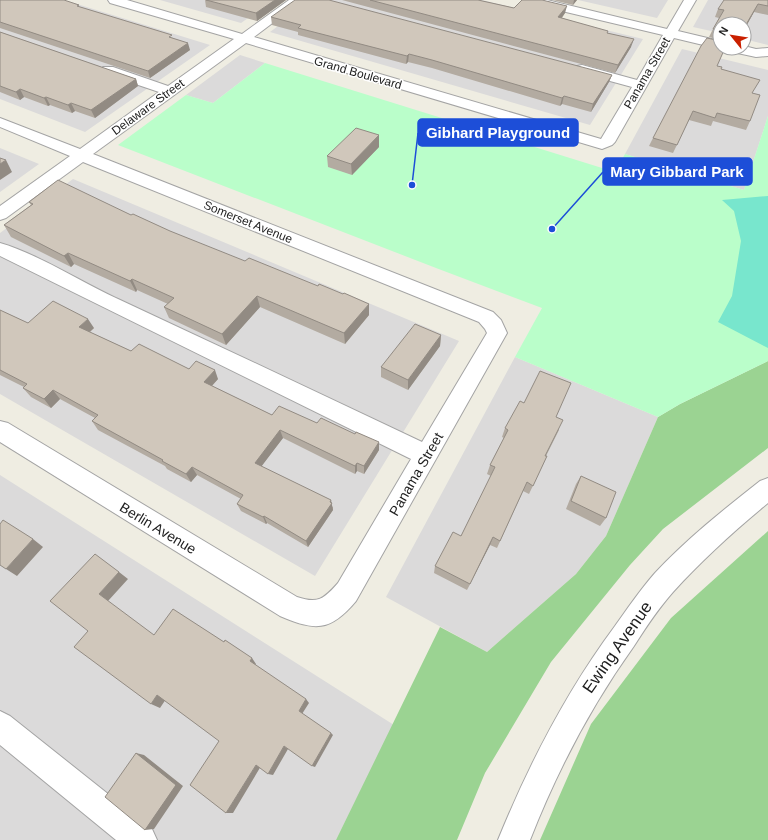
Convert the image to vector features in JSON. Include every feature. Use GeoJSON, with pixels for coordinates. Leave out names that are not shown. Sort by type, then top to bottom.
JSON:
{"type":"FeatureCollection","features":[{"type":"Feature","properties":{"kind":"street","name":"Grand Boulevard"},"geometry":{"type":"LineString","coordinates":[[114,0],[602,144]]}},
{"type":"Feature","properties":{"kind":"street","name":"Delaware Street"},"geometry":{"type":"LineString","coordinates":[[0,214],[297,0]]}},
{"type":"Feature","properties":{"kind":"street"},"geometry":{"type":"LineString","coordinates":[[532,0],[712,43]]}},
{"type":"Feature","properties":{"kind":"street","name":"Panama Street"},"geometry":{"type":"LineString","coordinates":[[602,144],[607,142],[690,0]]}},
{"type":"Feature","properties":{"kind":"street"},"geometry":{"type":"LineString","coordinates":[[752,51],[768,52]]}},
{"type":"Feature","properties":{"kind":"street"},"geometry":{"type":"LineString","coordinates":[[573,66],[640,85]]}},
{"type":"Feature","properties":{"kind":"street"},"geometry":{"type":"LineString","coordinates":[[98,67],[170,91]]}},
{"type":"Feature","properties":{"kind":"street","name":"Somerset Avenue"},"geometry":{"type":"LineString","coordinates":[[0,122],[486,317],[494,325]]}},
{"type":"Feature","properties":{"kind":"street"},"geometry":{"type":"LineString","coordinates":[[0,249],[427,456]]}},
{"type":"Feature","properties":{"kind":"street","name":"Panama Street"},"geometry":{"type":"LineString","coordinates":[[321,614],[335,606],[347,592],[497,333],[494,325]]}},
{"type":"Feature","properties":{"kind":"street","name":"Berlin Avenue"},"geometry":{"type":"LineString","coordinates":[[0,430],[289,607],[306,614],[321,614]]}},
{"type":"Feature","properties":{"kind":"street","name":"Ewing Avenue"},"geometry":{"type":"LineString","coordinates":[[514,840],[540,778],[581,699],[650,598],[685,561],[729,520],[768,490]]}},
{"type":"Feature","properties":{"kind":"street"},"geometry":{"type":"LineString","coordinates":[[0,726],[141,840]]}},
{"type":"Feature","properties":{"kind":"shaded area"},"geometry":{"type":"Polygon","coordinates":[[[0,0],[64,0],[210,45],[85,132],[0,99],[0,0]]]}},
{"type":"Feature","properties":{"kind":"shaded area"},"geometry":{"type":"Polygon","coordinates":[[[160,0],[274,0],[241,23],[160,0]]]}},
{"type":"Feature","properties":{"kind":"shaded area"},"geometry":{"type":"Polygon","coordinates":[[[313,0],[482,0],[643,39],[590,125],[270,32],[313,0]]]}},
{"type":"Feature","properties":{"kind":"shaded area"},"geometry":{"type":"Polygon","coordinates":[[[578,0],[668,0],[657,18],[578,0]]]}},
{"type":"Feature","properties":{"kind":"shaded area"},"geometry":{"type":"Polygon","coordinates":[[[708,0],[768,0],[768,45],[752,41],[752,16],[712,16],[712,31],[693,27],[708,0]]]}},
{"type":"Feature","properties":{"kind":"shaded area"},"geometry":{"type":"Polygon","coordinates":[[[682,49],[768,70],[768,116],[744,190],[625,154],[682,49]]]}},
{"type":"Feature","properties":{"kind":"shaded area"},"geometry":{"type":"Polygon","coordinates":[[[240,55],[265,63],[213,103],[186,95],[240,55]]]}},
{"type":"Feature","properties":{"kind":"shaded area"},"geometry":{"type":"Polygon","coordinates":[[[0,148],[39,164],[0,192],[0,148]]]}},
{"type":"Feature","properties":{"kind":"shaded area"},"geometry":{"type":"Polygon","coordinates":[[[73,179],[459,341],[315,576],[0,394],[0,233],[73,179]]]}},
{"type":"Feature","properties":{"kind":"shaded area"},"geometry":{"type":"Polygon","coordinates":[[[515,357],[658,417],[606,536],[576,574],[487,652],[386,597],[515,357]]]}},
{"type":"Feature","properties":{"kind":"shaded area"},"geometry":{"type":"Polygon","coordinates":[[[0,475],[394,725],[336,840],[0,840],[0,475]]]}},
{"type":"Feature","properties":{"kind":"green space"},"geometry":{"type":"Polygon","coordinates":[[[265,63],[615,172],[625,154],[744,190],[768,116],[768,361],[680,404],[658,417],[515,357],[542,308],[118,145],[186,95],[213,103],[265,63]]]}},
{"type":"Feature","properties":{"kind":"green space"},"geometry":{"type":"Polygon","coordinates":[[[768,196],[768,348],[718,322],[732,296],[741,241],[734,211],[722,200],[768,196]]]}},
{"type":"Feature","properties":{"kind":"green space"},"geometry":{"type":"Polygon","coordinates":[[[768,361],[768,448],[663,529],[630,565],[551,662],[485,773],[457,840],[336,840],[440,627],[487,652],[576,574],[606,536],[658,417],[680,404],[768,361]]]}},
{"type":"Feature","properties":{"kind":"green space"},"geometry":{"type":"Polygon","coordinates":[[[768,531],[768,840],[540,840],[591,724],[671,618],[768,531]]]}},
{"type":"Feature","properties":{"kind":"building"},"geometry":{"type":"Polygon","coordinates":[[[0,0],[64,0],[79,5],[77,6],[172,35],[169,37],[188,43],[148,71],[0,22],[0,0]]]}},
{"type":"Feature","properties":{"kind":"building"},"geometry":{"type":"Polygon","coordinates":[[[206,0],[275,0],[256,13],[206,0]]]}},
{"type":"Feature","properties":{"kind":"building"},"geometry":{"type":"Polygon","coordinates":[[[295,0],[329,0],[612,75],[593,104],[564,96],[562,98],[432,60],[409,54],[407,56],[298,28],[301,25],[271,17],[295,0]]]}},
{"type":"Feature","properties":{"kind":"building"},"geometry":{"type":"Polygon","coordinates":[[[370,0],[478,0],[514,8],[522,0],[542,0],[567,6],[558,17],[608,31],[607,33],[634,39],[618,65],[370,0]]]}},
{"type":"Feature","properties":{"kind":"building"},"geometry":{"type":"Polygon","coordinates":[[[724,0],[768,0],[768,6],[758,4],[751,16],[721,16],[724,10],[718,9],[724,0]]]}},
{"type":"Feature","properties":{"kind":"building"},"geometry":{"type":"Polygon","coordinates":[[[0,32],[136,79],[91,110],[71,103],[68,105],[46,97],[44,98],[20,89],[16,92],[0,86],[0,32]]]}},
{"type":"Feature","properties":{"kind":"building"},"geometry":{"type":"Polygon","coordinates":[[[707,38],[712,39],[712,56],[721,56],[717,66],[722,67],[721,69],[760,80],[752,93],[760,95],[750,121],[717,113],[715,118],[693,111],[677,145],[653,138],[701,46],[707,38]]]}},
{"type":"Feature","properties":{"kind":"building"},"geometry":{"type":"Polygon","coordinates":[[[356,128],[379,135],[351,164],[327,156],[356,128]]]}},
{"type":"Feature","properties":{"kind":"building"},"geometry":{"type":"Polygon","coordinates":[[[0,158],[6,160],[0,164],[0,158]]]}},
{"type":"Feature","properties":{"kind":"building"},"geometry":{"type":"Polygon","coordinates":[[[58,180],[131,215],[133,214],[170,231],[245,261],[249,258],[318,286],[319,284],[369,304],[344,333],[257,296],[222,334],[164,307],[174,298],[132,279],[130,281],[68,253],[64,256],[4,225],[33,204],[29,202],[58,180]]]}},
{"type":"Feature","properties":{"kind":"building"},"geometry":{"type":"Polygon","coordinates":[[[53,301],[88,319],[79,327],[131,351],[139,344],[189,369],[196,361],[215,370],[204,382],[272,415],[279,406],[317,423],[321,418],[355,434],[356,432],[379,442],[364,466],[357,463],[355,466],[280,430],[255,463],[331,500],[330,502],[332,503],[306,541],[264,516],[263,517],[237,504],[243,495],[192,467],[186,474],[92,421],[98,415],[53,390],[44,399],[23,388],[27,384],[0,370],[0,310],[28,323],[53,301]]]}},
{"type":"Feature","properties":{"kind":"building"},"geometry":{"type":"Polygon","coordinates":[[[415,324],[441,335],[408,380],[381,367],[415,324]]]}},
{"type":"Feature","properties":{"kind":"building"},"geometry":{"type":"Polygon","coordinates":[[[540,371],[571,383],[556,417],[563,420],[545,456],[547,456],[533,486],[527,482],[500,541],[493,537],[470,584],[435,566],[453,532],[461,536],[495,467],[490,465],[508,430],[505,428],[520,401],[524,403],[540,371]]]}},
{"type":"Feature","properties":{"kind":"building"},"geometry":{"type":"Polygon","coordinates":[[[581,476],[616,492],[606,518],[571,501],[581,476]]]}},
{"type":"Feature","properties":{"kind":"building"},"geometry":{"type":"Polygon","coordinates":[[[3,520],[33,539],[6,569],[0,565],[0,524],[3,520]]]}},
{"type":"Feature","properties":{"kind":"building"},"geometry":{"type":"Polygon","coordinates":[[[95,554],[119,572],[99,594],[154,635],[173,609],[252,658],[250,661],[306,699],[299,711],[331,733],[312,766],[284,746],[268,774],[256,765],[226,813],[190,785],[219,741],[157,695],[151,704],[74,647],[88,631],[50,601],[95,554]]]}},
{"type":"Feature","properties":{"kind":"building"},"geometry":{"type":"Polygon","coordinates":[[[136,753],[176,785],[145,830],[105,797],[136,753]]]}},
{"type":"Feature","properties":{"kind":"place","name":"Gibhard Playground"},"geometry":{"type":"Point","coordinates":[412,185]}},
{"type":"Feature","properties":{"kind":"place","name":"Mary Gibbard Park"},"geometry":{"type":"Point","coordinates":[552,229]}}]}
